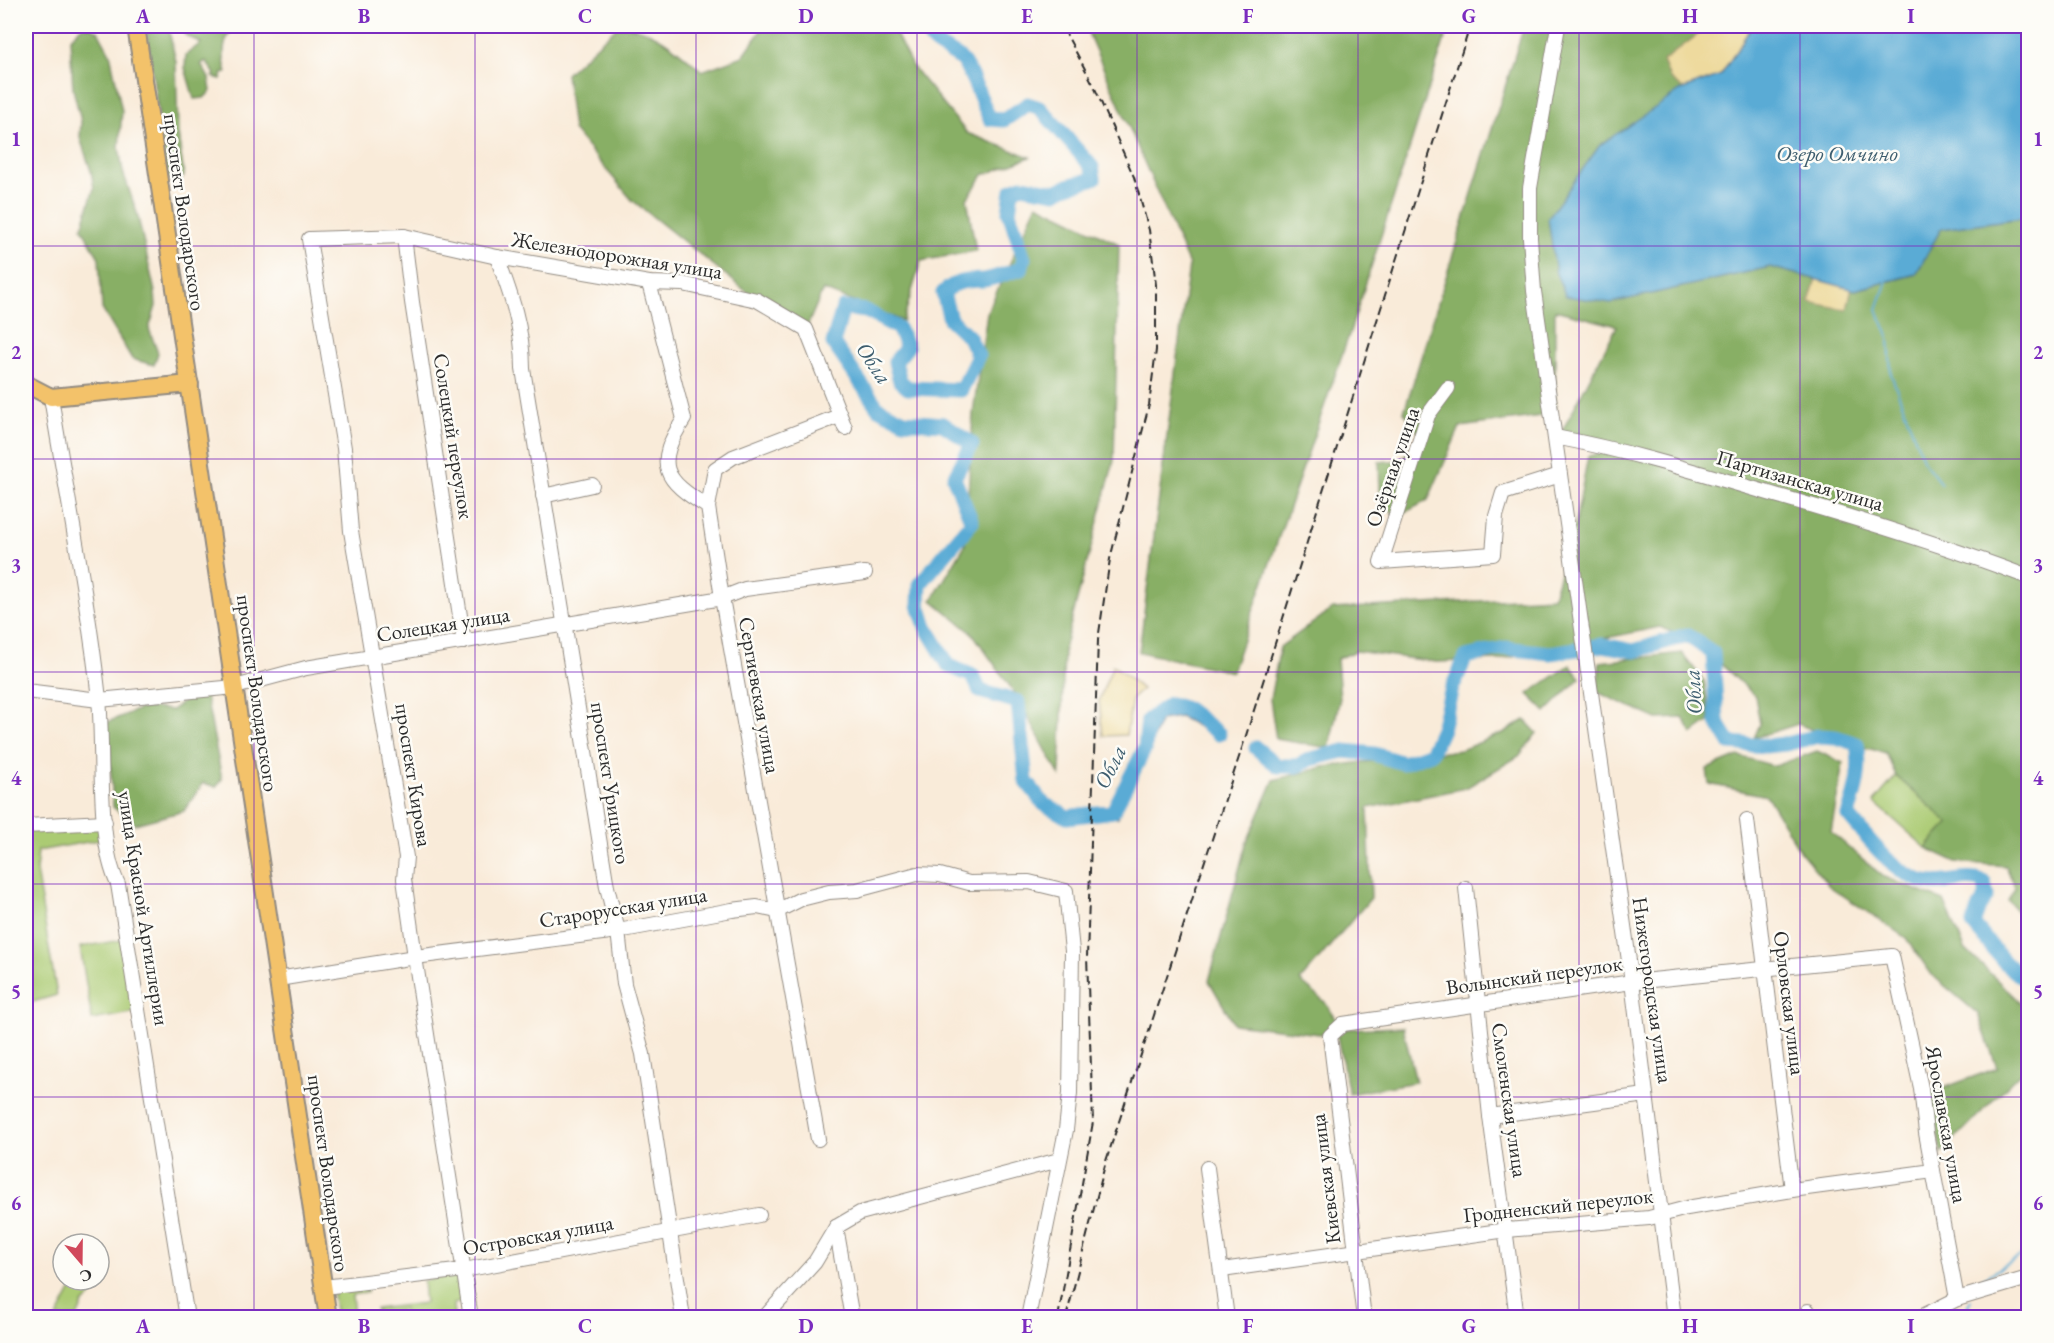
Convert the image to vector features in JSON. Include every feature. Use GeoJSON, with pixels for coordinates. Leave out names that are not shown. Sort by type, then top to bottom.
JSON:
{"type":"FeatureCollection","features":[{"type":"Feature","properties":{"kind":"main road","name":"проспект Володарского"},"geometry":{"type":"LineString","coordinates":[[136,26],[328,1317]]}},
{"type":"Feature","properties":{"kind":"main road"},"geometry":{"type":"LineString","coordinates":[[26,384],[51,397],[190,384]]}},
{"type":"Feature","properties":{"kind":"street"},"geometry":{"type":"LineString","coordinates":[[1558,26],[1530,188],[1530,238],[1534,291],[1560,475]]}},
{"type":"Feature","properties":{"kind":"street","name":"Железнодорожная улица"},"geometry":{"type":"LineString","coordinates":[[309,239],[404,236],[497,257],[649,283],[683,284],[757,300],[806,329],[842,422]]}},
{"type":"Feature","properties":{"kind":"street","name":"Солецкий переулок"},"geometry":{"type":"LineString","coordinates":[[404,236],[464,642]]}},
{"type":"Feature","properties":{"kind":"street","name":"проспект Кирова"},"geometry":{"type":"LineString","coordinates":[[309,239],[344,448],[351,531],[406,857],[404,879],[415,957],[471,1317]]}},
{"type":"Feature","properties":{"kind":"street","name":"проспект Урицкого"},"geometry":{"type":"LineString","coordinates":[[497,257],[516,308],[523,338],[523,369],[543,496],[607,887],[618,931],[624,984],[643,1054],[672,1232],[683,1317]]}},
{"type":"Feature","properties":{"kind":"street"},"geometry":{"type":"LineString","coordinates":[[649,283],[684,419],[670,440],[665,456],[672,480],[683,492],[708,507]]}},
{"type":"Feature","properties":{"kind":"street","name":"Озёрная улица"},"geometry":{"type":"LineString","coordinates":[[1448,388],[1428,415],[1381,562],[1493,554],[1496,516],[1503,493],[1560,475]]}},
{"type":"Feature","properties":{"kind":"street","name":"улица Красной Артиллерии"},"geometry":{"type":"LineString","coordinates":[[51,397],[99,700],[105,822],[113,875],[118,884],[146,1051],[187,1317]]}},
{"type":"Feature","properties":{"kind":"street","name":"Сергиевская улица"},"geometry":{"type":"LineString","coordinates":[[818,1138],[722,598],[708,507],[714,469],[733,457],[842,422]]}},
{"type":"Feature","properties":{"kind":"street","name":"Партизанская улица"},"geometry":{"type":"LineString","coordinates":[[1555,437],[1621,449],[1867,522],[1949,547],[2028,578]]}},
{"type":"Feature","properties":{"kind":"street","name":"Нижегородская улица"},"geometry":{"type":"LineString","coordinates":[[1560,475],[1632,982],[1674,1317]]}},
{"type":"Feature","properties":{"kind":"street"},"geometry":{"type":"LineString","coordinates":[[543,496],[592,485]]}},
{"type":"Feature","properties":{"kind":"street","name":"Солецкая улица"},"geometry":{"type":"LineString","coordinates":[[26,691],[99,700],[235,687],[306,668],[722,598],[745,589],[865,573]]}},
{"type":"Feature","properties":{"kind":"street","name":"Орловская улица"},"geometry":{"type":"LineString","coordinates":[[1747,820],[1792,1190]]}},
{"type":"Feature","properties":{"kind":"street"},"geometry":{"type":"LineString","coordinates":[[26,826],[105,822]]}},
{"type":"Feature","properties":{"kind":"street"},"geometry":{"type":"LineString","coordinates":[[777,911],[801,899],[829,892],[857,890],[917,874],[940,875],[969,883],[1029,882],[1066,891],[1072,951],[1070,1093],[1028,1317]]}},
{"type":"Feature","properties":{"kind":"street","name":"Смоленская улица"},"geometry":{"type":"LineString","coordinates":[[1466,888],[1476,1004],[1517,1317]]}},
{"type":"Feature","properties":{"kind":"street","name":"Старорусская улица"},"geometry":{"type":"LineString","coordinates":[[278,979],[415,957],[618,931],[732,910],[757,907],[777,911]]}},
{"type":"Feature","properties":{"kind":"street","name":"Волынский переулок"},"geometry":{"type":"LineString","coordinates":[[1329,1036],[1343,1024],[1476,1004],[1632,982],[1892,956]]}},
{"type":"Feature","properties":{"kind":"street","name":"Ярославская улица"},"geometry":{"type":"LineString","coordinates":[[1892,956],[1921,1088],[1932,1171],[1957,1299]]}},
{"type":"Feature","properties":{"kind":"street","name":"Киевская улица"},"geometry":{"type":"LineString","coordinates":[[1329,1036],[1364,1317]]}},
{"type":"Feature","properties":{"kind":"street"},"geometry":{"type":"LineString","coordinates":[[1490,1116],[1646,1095]]}},
{"type":"Feature","properties":{"kind":"street"},"geometry":{"type":"LineString","coordinates":[[764,1317],[815,1262],[836,1227],[860,1213],[1059,1160]]}},
{"type":"Feature","properties":{"kind":"street"},"geometry":{"type":"LineString","coordinates":[[1207,1168],[1227,1317]]}},
{"type":"Feature","properties":{"kind":"street","name":"Гродненский переулок"},"geometry":{"type":"LineString","coordinates":[[1222,1270],[1507,1230],[1661,1216],[1687,1208],[1792,1190],[1932,1171]]}},
{"type":"Feature","properties":{"kind":"street","name":"Островская улица"},"geometry":{"type":"LineString","coordinates":[[324,1287],[464,1270],[759,1215]]}},
{"type":"Feature","properties":{"kind":"street"},"geometry":{"type":"LineString","coordinates":[[836,1227],[852,1317]]}},
{"type":"Feature","properties":{"kind":"street"},"geometry":{"type":"LineString","coordinates":[[1919,1317],[1957,1299],[2028,1278]]}},
{"type":"Feature","properties":{"kind":"green space"},"geometry":{"type":"Polygon","coordinates":[[[146,26],[168,26],[176,62],[178,133],[184,176],[179,182],[169,179],[165,164],[146,26]]]}},
{"type":"Feature","properties":{"kind":"green space"},"geometry":{"type":"Polygon","coordinates":[[[184,26],[236,26],[228,36],[224,47],[227,72],[223,73],[221,79],[213,77],[215,74],[206,61],[201,64],[209,78],[211,91],[204,98],[194,99],[185,68],[186,55],[201,43],[185,35],[184,26]]]}},
{"type":"Feature","properties":{"kind":"green space"},"geometry":{"type":"Polygon","coordinates":[[[618,26],[631,27],[654,34],[702,71],[743,56],[764,26],[892,26],[912,66],[967,133],[1030,157],[983,175],[967,199],[976,251],[921,261],[903,321],[823,290],[806,329],[757,300],[632,200],[573,130],[566,74],[618,26]]]}},
{"type":"Feature","properties":{"kind":"green space"},"geometry":{"type":"Polygon","coordinates":[[[1085,26],[1449,26],[1349,335],[1232,672],[1139,652],[1189,265],[1085,26]]]}},
{"type":"Feature","properties":{"kind":"green space"},"geometry":{"type":"Polygon","coordinates":[[[1524,26],[1752,26],[1721,75],[1600,145],[1549,217],[1556,274],[1611,303],[1770,267],[1856,290],[1916,274],[1941,229],[2028,217],[2028,920],[2024,919],[2008,901],[2015,888],[2006,866],[1956,862],[1926,848],[1949,823],[1896,776],[1886,753],[1843,742],[1798,724],[1754,738],[1760,724],[1755,696],[1699,644],[1660,627],[1498,660],[1436,662],[1356,651],[1337,659],[1340,698],[1329,748],[1276,739],[1270,699],[1280,647],[1332,609],[1553,597],[1576,519],[1588,456],[1619,449],[1561,433],[1617,326],[1555,310],[1555,414],[1460,427],[1428,500],[1396,518],[1380,493],[1379,462],[1401,460],[1421,436],[1404,412],[1524,26]]]}},
{"type":"Feature","properties":{"kind":"green space"},"geometry":{"type":"Polygon","coordinates":[[[81,27],[90,27],[98,31],[110,53],[122,111],[119,147],[123,172],[137,213],[155,292],[156,306],[149,329],[158,353],[154,365],[132,359],[102,309],[99,258],[82,228],[94,188],[80,138],[81,121],[73,89],[70,39],[81,27]]]}},
{"type":"Feature","properties":{"kind":"green space"},"geometry":{"type":"Polygon","coordinates":[[[1037,204],[1119,244],[1114,461],[1064,649],[1060,776],[1016,695],[973,634],[932,600],[965,545],[973,413],[987,313],[1037,204]]]}},
{"type":"Feature","properties":{"kind":"green space"},"geometry":{"type":"Polygon","coordinates":[[[1682,653],[1704,681],[1710,721],[1692,734],[1683,718],[1657,719],[1597,692],[1600,662],[1682,653]]]}},
{"type":"Feature","properties":{"kind":"green space"},"geometry":{"type":"Polygon","coordinates":[[[1570,665],[1580,678],[1546,712],[1528,694],[1570,665]]]}},
{"type":"Feature","properties":{"kind":"green space"},"geometry":{"type":"Polygon","coordinates":[[[206,696],[222,779],[216,787],[203,783],[184,811],[135,824],[113,807],[109,741],[103,724],[144,707],[172,710],[189,697],[206,696]]]}},
{"type":"Feature","properties":{"kind":"green space"},"geometry":{"type":"Polygon","coordinates":[[[1525,720],[1537,733],[1519,756],[1466,788],[1368,808],[1371,898],[1300,981],[1324,1001],[1343,1029],[1403,1027],[1416,1082],[1349,1094],[1337,1036],[1234,1024],[1209,981],[1246,844],[1274,780],[1324,767],[1461,750],[1503,733],[1525,720]]]}},
{"type":"Feature","properties":{"kind":"green space"},"geometry":{"type":"Polygon","coordinates":[[[1817,751],[1843,763],[1831,832],[1884,877],[1944,901],[1965,949],[2028,1010],[2028,1068],[2027,1066],[1941,1153],[1930,1093],[1997,1068],[1978,1014],[1932,975],[1906,938],[1829,886],[1800,851],[1767,796],[1709,784],[1707,769],[1738,756],[1775,766],[1817,751]]]}},
{"type":"Feature","properties":{"kind":"green space"},"geometry":{"type":"Polygon","coordinates":[[[1896,776],[1949,823],[1926,848],[1874,802],[1896,776]]]}},
{"type":"Feature","properties":{"kind":"green space"},"geometry":{"type":"Polygon","coordinates":[[[102,825],[105,839],[38,851],[36,871],[57,995],[26,1004],[26,829],[102,825]]]}},
{"type":"Feature","properties":{"kind":"green space"},"geometry":{"type":"Polygon","coordinates":[[[127,939],[138,1012],[92,1020],[80,947],[127,939]]]}},
{"type":"Feature","properties":{"kind":"green space"},"geometry":{"type":"Polygon","coordinates":[[[464,1273],[468,1301],[453,1304],[454,1317],[405,1317],[404,1310],[387,1313],[387,1317],[377,1317],[376,1309],[425,1303],[423,1281],[464,1273]]]}},
{"type":"Feature","properties":{"kind":"green space"},"geometry":{"type":"Polygon","coordinates":[[[366,1286],[367,1292],[352,1295],[354,1317],[336,1317],[332,1290],[366,1286]]]}},
{"type":"Feature","properties":{"kind":"green space"},"geometry":{"type":"Polygon","coordinates":[[[70,1292],[95,1292],[83,1304],[77,1317],[57,1317],[70,1292]]]}},
{"type":"Feature","properties":{"kind":"sand"},"geometry":{"type":"Polygon","coordinates":[[[1709,26],[1752,26],[1721,75],[1683,89],[1670,79],[1663,61],[1709,26]]]}},
{"type":"Feature","properties":{"kind":"sand"},"geometry":{"type":"Polygon","coordinates":[[[1816,278],[1852,287],[1847,310],[1809,302],[1816,278]]]}},
{"type":"Feature","properties":{"kind":"sand"},"geometry":{"type":"Polygon","coordinates":[[[1113,665],[1142,689],[1132,699],[1126,735],[1103,736],[1099,700],[1113,665]]]}},
{"type":"Feature","properties":{"kind":"water","name":"Озеро Омчино"},"geometry":{"type":"Polygon","coordinates":[[[1752,26],[2028,26],[2028,217],[1941,229],[1916,274],[1855,290],[1770,267],[1611,303],[1566,296],[1556,274],[1548,218],[1600,145],[1683,89],[1721,75],[1752,26]]]}},
{"type":"Feature","properties":{"kind":"water"},"geometry":{"type":"Polygon","coordinates":[[[1170,704],[1187,709],[1219,734],[1215,736],[1180,717],[1161,720],[1117,818],[1113,811],[1145,748],[1148,720],[1170,704]]]}},
{"type":"Feature","properties":{"kind":"waterway","name":"Обла"},"geometry":{"type":"LineString","coordinates":[[926,26],[928,34],[937,45],[960,58],[964,63],[990,119],[1004,120],[1028,104],[1040,108],[1092,167],[1094,178],[1056,192],[1022,186],[1012,190],[1009,212],[1024,258],[1021,269],[988,279],[962,282],[943,293],[950,319],[969,337],[978,356],[961,390],[908,388],[900,381],[895,362],[907,347],[898,328],[866,311],[843,308],[833,343],[878,408],[904,421],[943,424],[972,444],[954,478],[972,522],[920,584],[919,605],[926,627],[949,666],[973,676],[980,691],[1018,702],[1026,781],[1044,804],[1067,817],[1113,811],[1145,748],[1148,720],[1170,704],[1187,709],[1219,734]]}},
{"type":"Feature","properties":{"kind":"waterway"},"geometry":{"type":"LineString","coordinates":[[1887,281],[1877,309],[1889,339],[1891,374],[1924,462],[1941,484]]}},
{"type":"Feature","properties":{"kind":"waterway","name":"Обла"},"geometry":{"type":"LineString","coordinates":[[1256,748],[1278,766],[1297,766],[1311,759],[1344,751],[1374,754],[1403,763],[1431,753],[1442,729],[1452,688],[1466,657],[1505,648],[1550,653],[1603,645],[1634,651],[1687,635],[1713,653],[1717,722],[1730,743],[1765,746],[1786,744],[1818,736],[1836,737],[1857,744],[1859,763],[1857,780],[1848,815],[1886,858],[1921,881],[1934,883],[1978,880],[1984,882],[1987,896],[1979,907],[1973,924],[2006,964],[2028,982]]}},
{"type":"Feature","properties":{"kind":"waterway"},"geometry":{"type":"LineString","coordinates":[[1977,1287],[1982,1279],[2024,1254],[2028,1242]]}},
{"type":"Feature","properties":{"kind":"waterway"},"geometry":{"type":"LineString","coordinates":[[1971,1300],[1968,1305],[1971,1318]]}},
{"type":"Feature","properties":{"kind":"railway"},"geometry":{"type":"LineString","coordinates":[[1058,1318],[1093,1122],[1087,957],[1098,640],[1110,559],[1149,405],[1156,350],[1156,285],[1149,230],[1134,177],[1093,84],[1062,26]]}},
{"type":"Feature","properties":{"kind":"railway"},"geometry":{"type":"LineString","coordinates":[[1066,1318],[1106,1161],[1243,745],[1470,26]]}}]}
